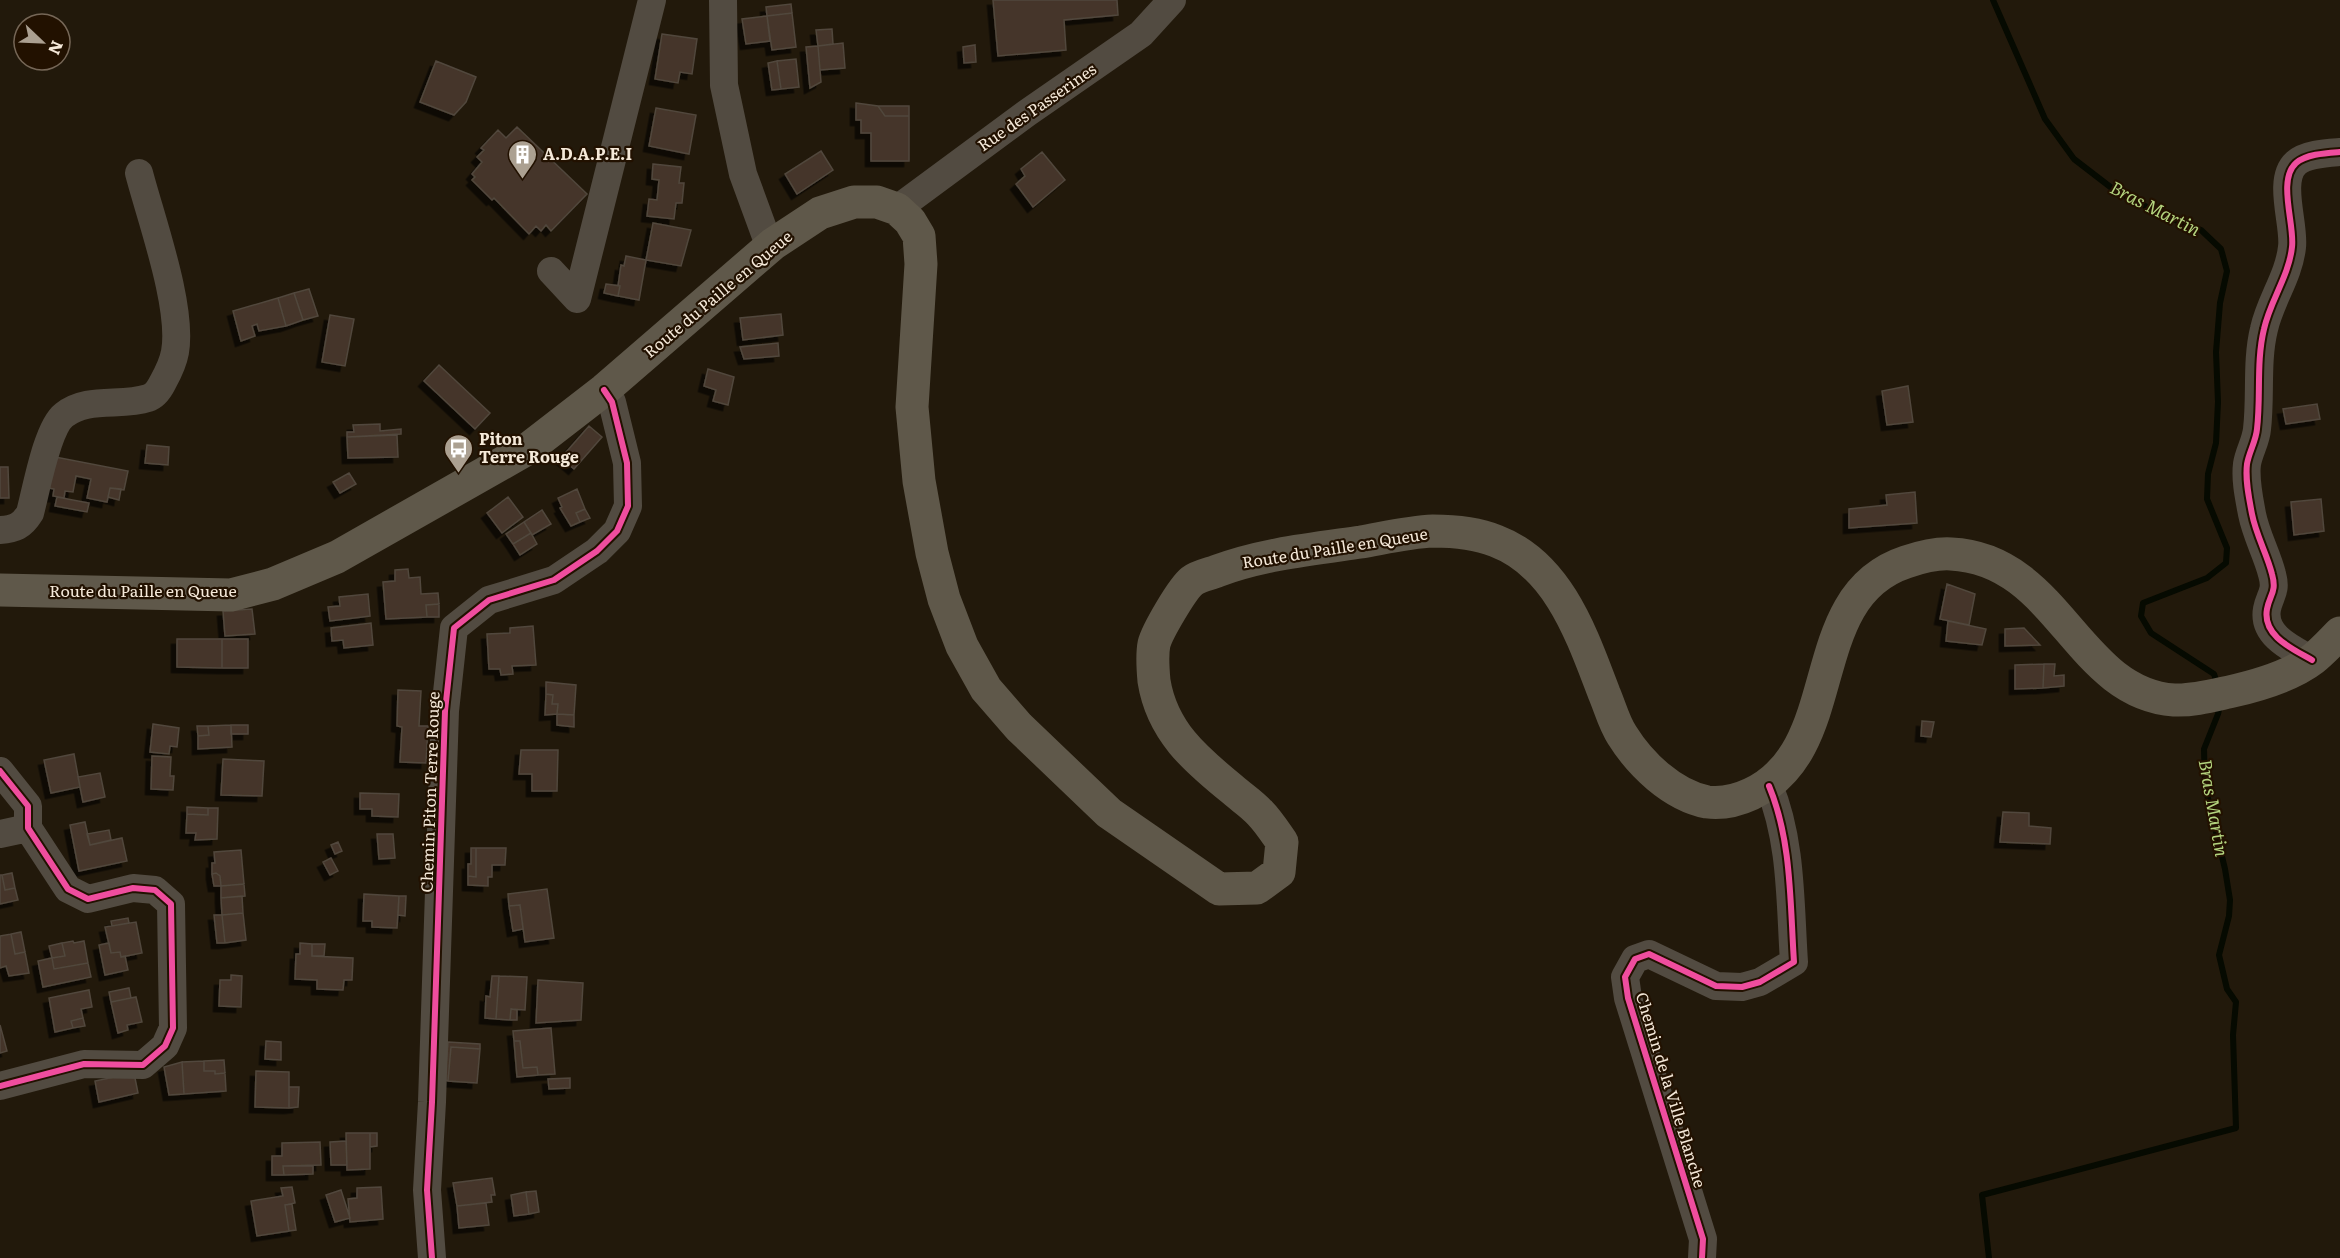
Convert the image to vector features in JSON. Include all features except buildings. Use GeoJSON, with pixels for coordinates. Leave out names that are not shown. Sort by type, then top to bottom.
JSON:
{"type":"FeatureCollection","features":[{"type":"Feature","properties":{"kind":"main road","name":"Route du Paille en Queue"},"geometry":{"type":"LineString","coordinates":[[0,590],[231,595],[273,584],[337,557],[512,459],[604,390],[773,244],[820,213],[854,202],[877,202],[897,209],[910,221],[919,236],[921,264],[912,407],[919,481],[932,553],[944,599],[962,646],[986,689],[1018,727],[1109,813],[1219,889],[1257,888],[1278,872],[1282,842],[1259,811],[1194,758],[1174,735],[1161,707],[1154,678],[1154,643],[1171,610],[1192,581],[1249,559],[1430,531],[1466,532],[1499,541],[1527,559],[1557,590],[1577,624],[1621,734],[1650,770],[1675,790],[1706,801],[1734,802],[1769,786],[1786,769],[1806,734],[1821,696],[1831,651],[1846,612],[1865,586],[1889,567],[1923,556],[1951,554],[1982,559],[2010,572],[2042,597],[2093,658],[2119,681],[2143,693],[2175,700],[2245,689],[2293,670],[2312,660],[2340,633]]}},
{"type":"Feature","properties":{"kind":"street"},"geometry":{"type":"LineString","coordinates":[[551,272],[577,299],[652,0]]}},
{"type":"Feature","properties":{"kind":"street"},"geometry":{"type":"LineString","coordinates":[[723,0],[726,96],[743,174],[765,234],[773,244]]}},
{"type":"Feature","properties":{"kind":"street","name":"Rue des Passerines"},"geometry":{"type":"LineString","coordinates":[[897,209],[1027,112],[1141,34],[1172,0]]}},
{"type":"Feature","properties":{"kind":"street"},"geometry":{"type":"LineString","coordinates":[[2312,660],[2279,640],[2269,626],[2267,609],[2274,592],[2273,575],[2252,515],[2247,462],[2257,430],[2260,349],[2264,327],[2292,247],[2288,202],[2291,170],[2297,162],[2313,156],[2340,152]]}},
{"type":"Feature","properties":{"kind":"street"},"geometry":{"type":"LineString","coordinates":[[0,530],[13,529],[23,524],[30,513],[53,428],[63,415],[78,406],[150,398],[159,390],[168,373],[175,352],[176,331],[171,293],[139,173]]}},
{"type":"Feature","properties":{"kind":"street","name":"Chemin Piton Terre Rouge"},"geometry":{"type":"LineString","coordinates":[[432,1258],[427,1190],[445,711],[454,628],[489,600],[554,580],[597,551],[617,531],[628,506],[627,463],[612,402],[604,390]]}},
{"type":"Feature","properties":{"kind":"street"},"geometry":{"type":"LineString","coordinates":[[0,771],[27,806],[28,828],[68,889],[88,899],[133,888],[155,890],[171,904],[173,1028],[165,1046],[143,1065],[84,1064],[0,1086]]}},
{"type":"Feature","properties":{"kind":"street","name":"Chemin de la Ville Blanche"},"geometry":{"type":"LineString","coordinates":[[1702,1258],[1703,1239],[1628,998],[1625,977],[1635,959],[1649,954],[1716,986],[1742,987],[1760,982],[1794,962],[1788,861],[1776,802],[1769,786]]}},
{"type":"Feature","properties":{"kind":"street"},"geometry":{"type":"LineString","coordinates":[[0,834],[28,828]]}},
{"type":"Feature","properties":{"kind":"waterway","name":"Bras Martin"},"geometry":{"type":"LineString","coordinates":[[1993,0],[2045,119],[2074,159],[2113,189],[2162,215],[2201,230],[2221,249],[2227,271],[2220,303],[2216,352],[2218,402],[2216,443],[2208,474],[2207,499],[2227,548],[2226,563],[2207,578],[2143,603],[2141,616],[2151,633],[2214,674],[2217,683]]}},
{"type":"Feature","properties":{"kind":"waterway","name":"Bras Martin"},"geometry":{"type":"LineString","coordinates":[[1989,1258],[1982,1195],[2236,1128],[2233,1035],[2236,1002],[2227,989],[2219,955],[2229,916],[2230,900],[2205,786],[2204,749],[2220,705]]}},
{"type":"Feature","properties":{"kind":"cycle path"},"geometry":{"type":"LineString","coordinates":[[2312,660],[2280,640],[2269,627],[2267,609],[2273,589],[2273,580],[2254,522],[2247,470],[2257,429],[2260,354],[2264,329],[2287,268],[2292,247],[2287,191],[2290,171],[2296,163],[2305,158],[2340,152]]}},
{"type":"Feature","properties":{"kind":"cycle path"},"geometry":{"type":"LineString","coordinates":[[432,1258],[427,1190],[445,711],[454,628],[489,600],[554,580],[597,551],[617,531],[628,506],[627,463],[612,402],[604,390]]}},
{"type":"Feature","properties":{"kind":"cycle path"},"geometry":{"type":"LineString","coordinates":[[0,771],[28,806],[28,828],[68,889],[88,899],[133,888],[155,890],[171,904],[173,1028],[165,1046],[143,1065],[84,1064],[0,1086]]}},
{"type":"Feature","properties":{"kind":"cycle path"},"geometry":{"type":"LineString","coordinates":[[1702,1258],[1703,1239],[1628,998],[1625,977],[1635,959],[1649,954],[1716,986],[1742,987],[1760,982],[1794,962],[1786,851],[1777,807],[1769,786]]}},
{"type":"Feature","properties":{"kind":"place","name":"A.D.A.P.E.I"},"geometry":{"type":"Point","coordinates":[522,180]}},
{"type":"Feature","properties":{"kind":"place","name":"Piton Terre Rouge"},"geometry":{"type":"Point","coordinates":[458,474]}}]}
